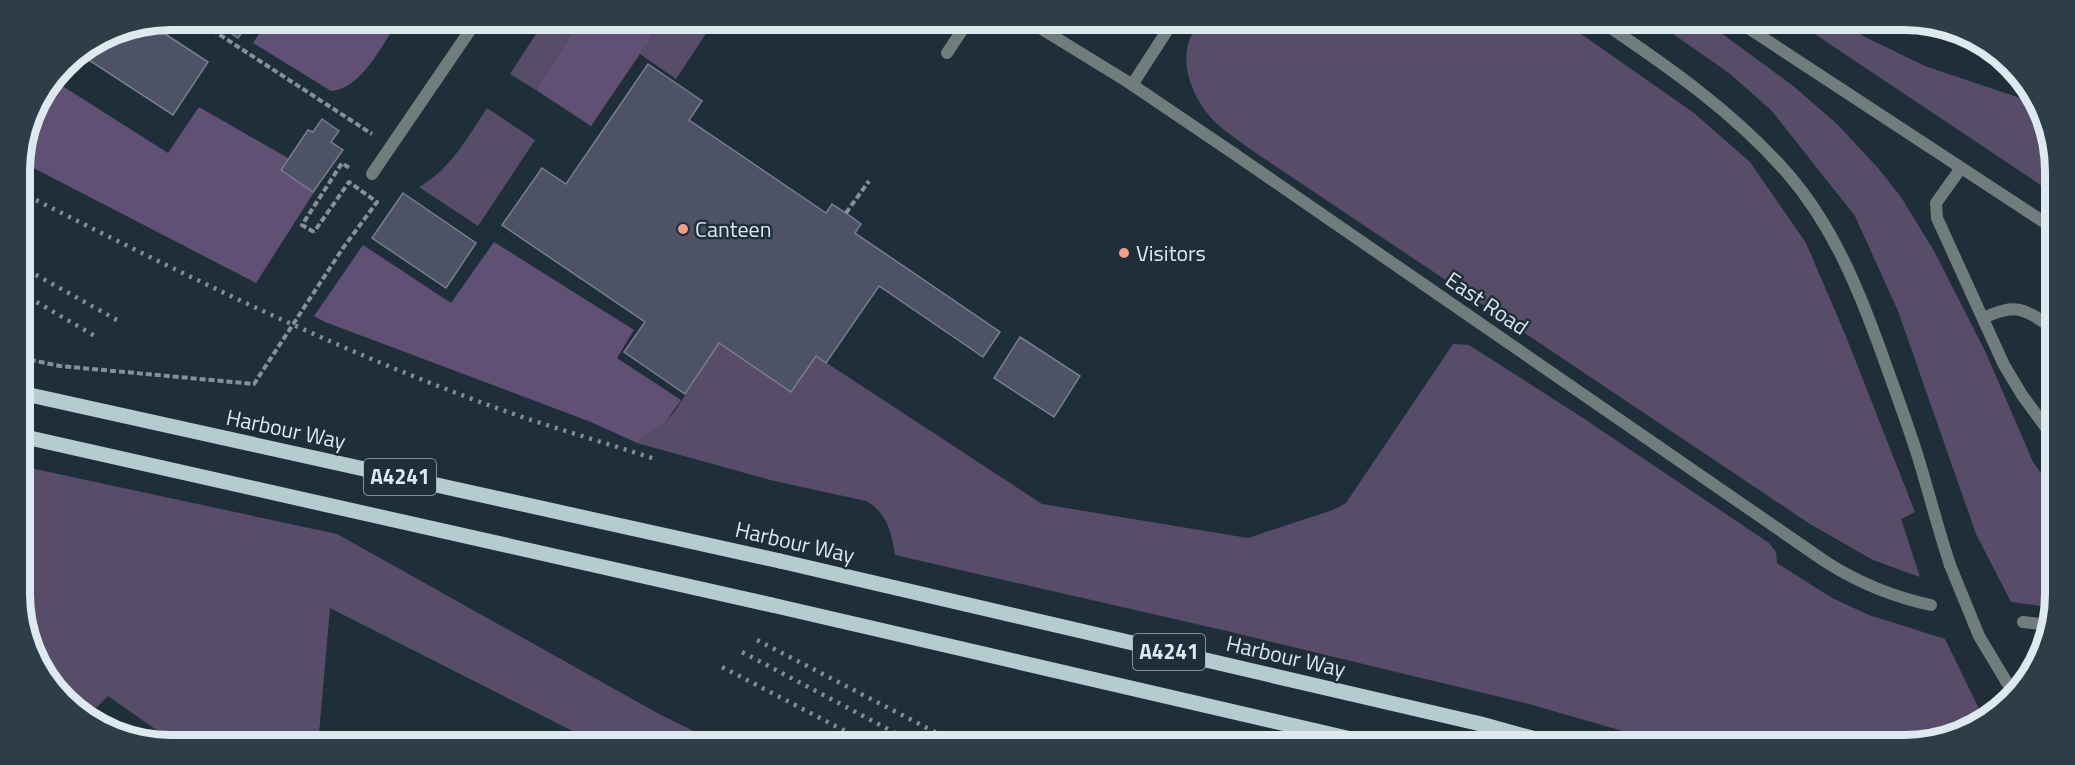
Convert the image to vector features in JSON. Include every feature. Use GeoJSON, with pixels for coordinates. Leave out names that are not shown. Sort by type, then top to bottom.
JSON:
{"type":"FeatureCollection","features":[{"type":"Feature","properties":{"kind":"main road","name":"Harbour Way"},"geometry":{"type":"LineString","coordinates":[[30,395],[780,561],[1521,735]]}},
{"type":"Feature","properties":{"kind":"main road","name":"A4241"},"geometry":{"type":"LineString","coordinates":[[30,438],[772,605],[1334,735]]}},
{"type":"Feature","properties":{"kind":"lane"},"geometry":{"type":"LineString","coordinates":[[372,174],[470,30]]}},
{"type":"Feature","properties":{"kind":"lane"},"geometry":{"type":"LineString","coordinates":[[947,53],[962,30]]}},
{"type":"Feature","properties":{"kind":"lane","name":"East Road"},"geometry":{"type":"LineString","coordinates":[[1043,30],[1132,85],[1826,562],[1878,590],[1913,602],[1931,605]]}},
{"type":"Feature","properties":{"kind":"lane"},"geometry":{"type":"LineString","coordinates":[[1132,85],[1168,30]]}},
{"type":"Feature","properties":{"kind":"lane"},"geometry":{"type":"LineString","coordinates":[[1614,30],[1653,55],[1741,127],[1789,175],[1822,220],[1840,253],[1870,321],[1918,457],[1950,565],[1979,636],[2010,687]]}},
{"type":"Feature","properties":{"kind":"lane"},"geometry":{"type":"LineString","coordinates":[[1751,30],[2045,223]]}},
{"type":"Feature","properties":{"kind":"lane"},"geometry":{"type":"LineString","coordinates":[[1961,168],[1941,194],[1935,210],[1940,226],[2011,378],[2045,426]]}},
{"type":"Feature","properties":{"kind":"lane"},"geometry":{"type":"LineString","coordinates":[[1983,318],[2007,309],[2018,309],[2045,324]]}},
{"type":"Feature","properties":{"kind":"lane"},"geometry":{"type":"LineString","coordinates":[[2023,622],[2041,624]]}},
{"type":"Feature","properties":{"kind":"path"},"geometry":{"type":"LineString","coordinates":[[212,30],[391,146]]}},
{"type":"Feature","properties":{"kind":"path"},"geometry":{"type":"LineString","coordinates":[[30,360],[60,366],[254,384],[343,248],[377,202],[349,182],[314,232],[302,225],[342,163],[369,180],[372,174]]}},
{"type":"Feature","properties":{"kind":"path"},"geometry":{"type":"LineString","coordinates":[[846,213],[869,181]]}},
{"type":"Feature","properties":{"kind":"shaded area"},"geometry":{"type":"Polygon","coordinates":[[[261,30],[393,30],[362,74],[342,88],[331,91],[253,43],[261,30]]]}},
{"type":"Feature","properties":{"kind":"shaded area"},"geometry":{"type":"Polygon","coordinates":[[[539,30],[574,30],[536,90],[510,74],[539,30]]]}},
{"type":"Feature","properties":{"kind":"shaded area"},"geometry":{"type":"Polygon","coordinates":[[[574,30],[656,30],[591,126],[536,90],[574,30]]]}},
{"type":"Feature","properties":{"kind":"shaded area"},"geometry":{"type":"Polygon","coordinates":[[[656,30],[708,30],[676,79],[640,54],[656,30]]]}},
{"type":"Feature","properties":{"kind":"shaded area"},"geometry":{"type":"Polygon","coordinates":[[[1194,30],[1575,30],[1694,113],[1750,162],[1806,243],[1845,334],[1915,512],[1901,519],[1920,577],[1873,560],[1810,524],[1224,130],[1207,113],[1192,87],[1186,60],[1194,30]]]}},
{"type":"Feature","properties":{"kind":"shaded area"},"geometry":{"type":"Polygon","coordinates":[[[1667,30],[1716,30],[1792,85],[1837,124],[1878,168],[1901,197],[1934,251],[1986,353],[2033,462],[2045,479],[2044,607],[2011,602],[1976,534],[1898,311],[1855,216],[1771,110],[1729,73],[1667,30]]]}},
{"type":"Feature","properties":{"kind":"shaded area"},"geometry":{"type":"Polygon","coordinates":[[[1809,30],[1854,30],[1925,66],[2026,100],[2034,117],[2044,153],[2045,188],[1809,30]]]}},
{"type":"Feature","properties":{"kind":"shaded area"},"geometry":{"type":"Polygon","coordinates":[[[60,84],[168,153],[199,107],[323,178],[256,283],[30,166],[37,126],[60,84]]]}},
{"type":"Feature","properties":{"kind":"shaded area"},"geometry":{"type":"Polygon","coordinates":[[[487,108],[535,140],[478,226],[419,187],[449,162],[487,108]]]}},
{"type":"Feature","properties":{"kind":"shaded area"},"geometry":{"type":"Polygon","coordinates":[[[494,242],[634,330],[617,358],[681,400],[665,423],[637,443],[591,422],[314,316],[363,245],[451,303],[494,242]]]}},
{"type":"Feature","properties":{"kind":"shaded area"},"geometry":{"type":"Polygon","coordinates":[[[719,343],[791,392],[816,356],[1042,504],[1248,538],[1333,510],[1346,503],[1453,344],[1469,345],[1583,418],[1769,543],[1776,552],[1777,563],[1832,598],[1869,615],[1945,639],[1981,712],[1958,724],[1913,735],[1636,735],[1529,704],[1227,631],[895,555],[884,517],[866,501],[770,480],[637,443],[665,423],[719,343]]]}},
{"type":"Feature","properties":{"kind":"shaded area"},"geometry":{"type":"Polygon","coordinates":[[[30,468],[337,534],[659,714],[702,735],[580,735],[330,608],[319,735],[164,735],[108,696],[93,711],[78,700],[54,672],[37,639],[30,594],[30,468]]]}},
{"type":"Feature","properties":{"kind":"building"},"geometry":{"type":"Polygon","coordinates":[[[226,30],[244,30],[238,38],[226,30]]]}},
{"type":"Feature","properties":{"kind":"building"},"geometry":{"type":"Polygon","coordinates":[[[160,31],[208,62],[173,115],[87,59],[100,49],[126,37],[160,31]]]}},
{"type":"Feature","properties":{"kind":"building","name":"Canteen"},"geometry":{"type":"Polygon","coordinates":[[[648,64],[702,101],[689,120],[826,213],[832,204],[846,213],[861,224],[855,233],[1000,332],[983,357],[879,286],[826,363],[816,356],[791,392],[719,343],[685,394],[624,352],[645,322],[502,225],[542,168],[566,184],[648,64]]]}},
{"type":"Feature","properties":{"kind":"building"},"geometry":{"type":"Polygon","coordinates":[[[322,119],[339,131],[331,142],[343,150],[313,192],[281,170],[308,130],[313,132],[322,119]]]}},
{"type":"Feature","properties":{"kind":"building"},"geometry":{"type":"Polygon","coordinates":[[[403,193],[476,243],[446,288],[372,238],[403,193]]]}},
{"type":"Feature","properties":{"kind":"building"},"geometry":{"type":"Polygon","coordinates":[[[1020,337],[1080,376],[1054,417],[994,378],[1020,337]]]}},
{"type":"Feature","properties":{"kind":"railway"},"geometry":{"type":"LineString","coordinates":[[30,197],[269,314],[396,369],[525,418],[655,459]]}},
{"type":"Feature","properties":{"kind":"railway"},"geometry":{"type":"LineString","coordinates":[[30,272],[117,320]]}},
{"type":"Feature","properties":{"kind":"railway"},"geometry":{"type":"LineString","coordinates":[[30,298],[95,336]]}},
{"type":"Feature","properties":{"kind":"railway"},"geometry":{"type":"LineString","coordinates":[[757,640],[941,735]]}},
{"type":"Feature","properties":{"kind":"railway"},"geometry":{"type":"LineString","coordinates":[[742,652],[899,735]]}},
{"type":"Feature","properties":{"kind":"railway"},"geometry":{"type":"LineString","coordinates":[[722,667],[853,735]]}},
{"type":"Feature","properties":{"kind":"place","name":"Canteen"},"geometry":{"type":"Point","coordinates":[683,229]}},
{"type":"Feature","properties":{"kind":"place","name":"Visitors"},"geometry":{"type":"Point","coordinates":[1124,253]}}]}
